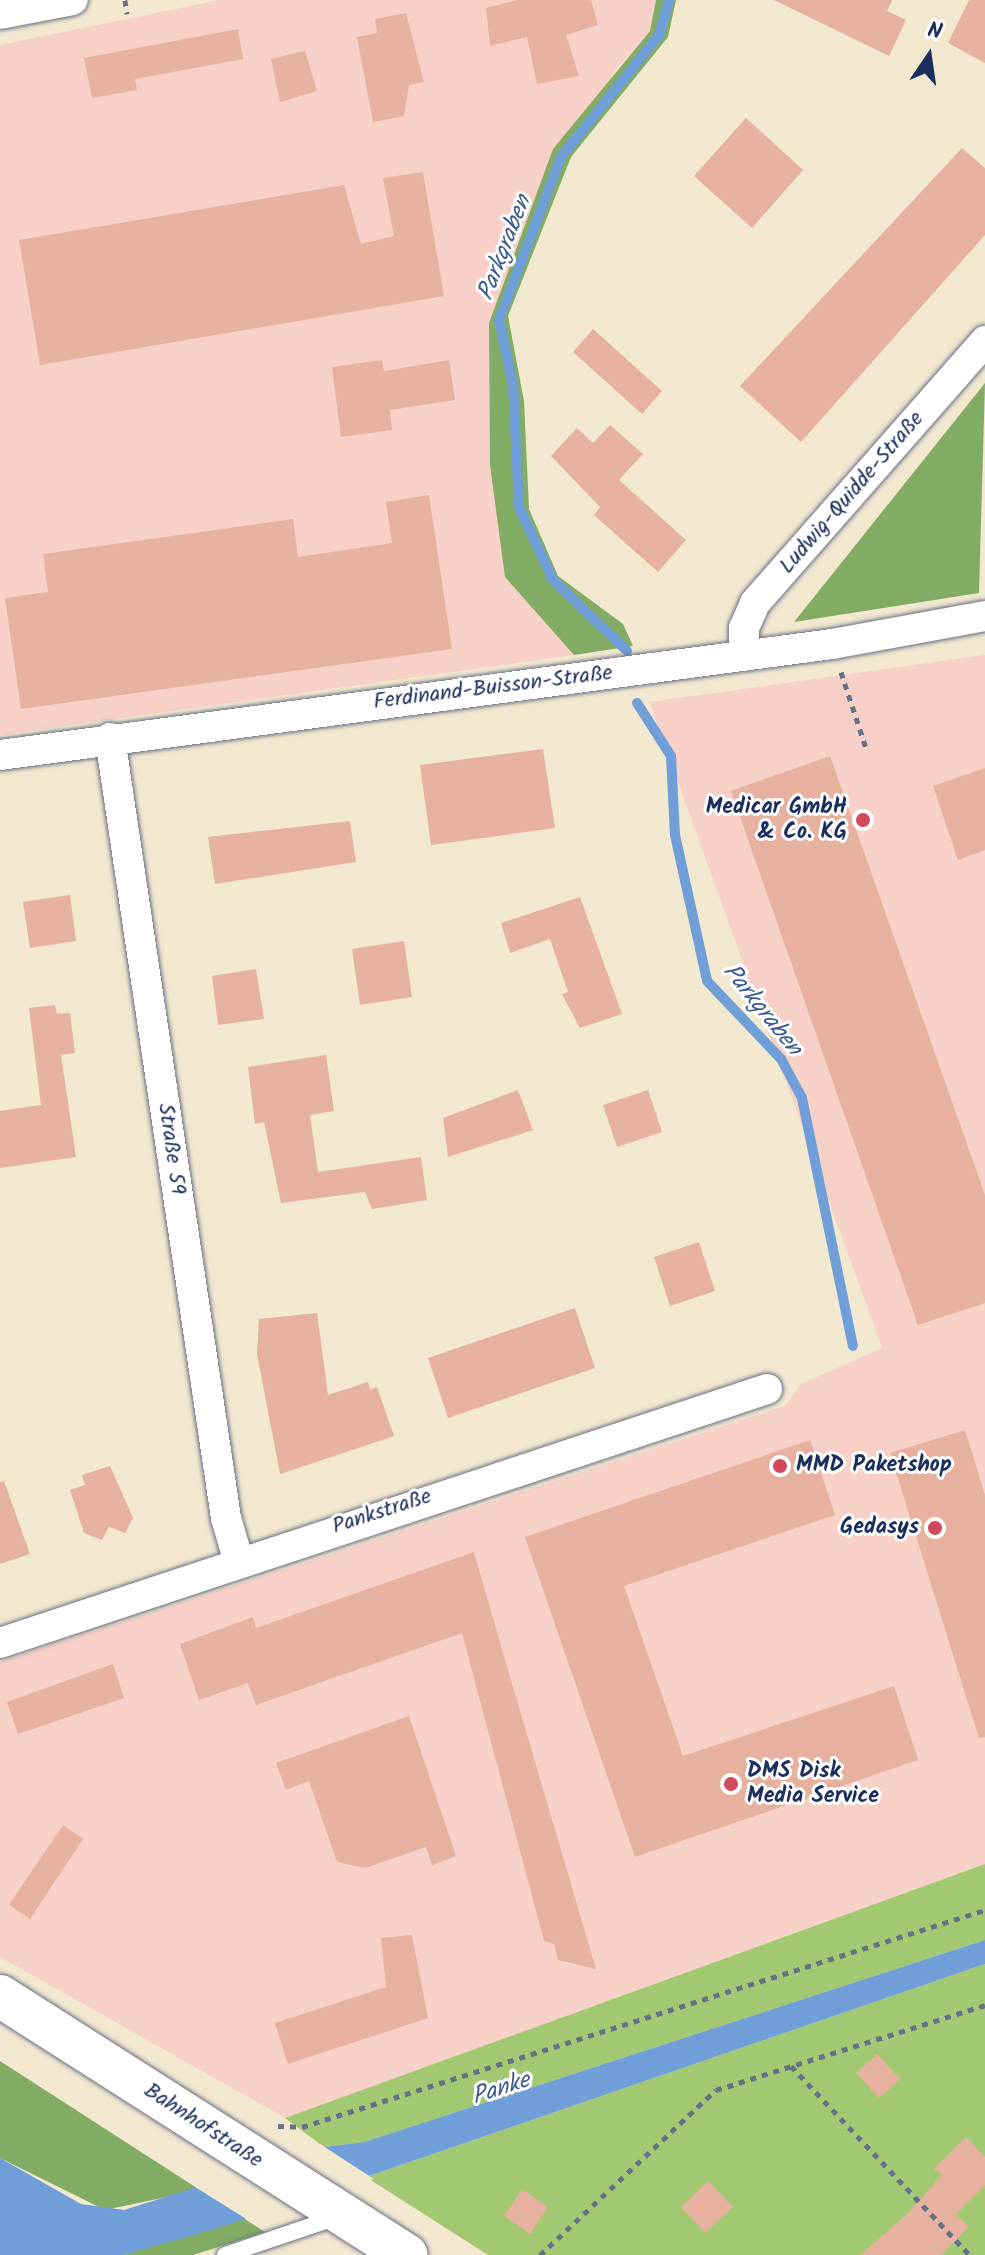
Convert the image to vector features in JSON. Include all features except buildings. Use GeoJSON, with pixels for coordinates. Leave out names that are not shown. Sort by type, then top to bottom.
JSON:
{"type":"FeatureCollection","features":[{"type":"Feature","properties":{"kind":"main road","name":"Bahnhofstraße"},"geometry":{"type":"LineString","coordinates":[[0,1996],[258,2139],[337,2212],[406,2255]]}},
{"type":"Feature","properties":{"kind":"street"},"geometry":{"type":"LineString","coordinates":[[0,14],[73,0]]}},
{"type":"Feature","properties":{"kind":"street","name":"Ludwig-Quidde-Straße"},"geometry":{"type":"LineString","coordinates":[[744,656],[744,628],[755,603],[985,341]]}},
{"type":"Feature","properties":{"kind":"street","name":"Ferdinand-Buisson-Straße"},"geometry":{"type":"LineString","coordinates":[[0,755],[832,644],[985,616]]}},
{"type":"Feature","properties":{"kind":"street","name":"Straße 59"},"geometry":{"type":"LineString","coordinates":[[110,738],[223,1503],[238,1559]]}},
{"type":"Feature","properties":{"kind":"street","name":"Pankstraße"},"geometry":{"type":"LineString","coordinates":[[0,1643],[238,1559],[767,1389]]}},
{"type":"Feature","properties":{"kind":"lane"},"geometry":{"type":"LineString","coordinates":[[225,2255],[337,2212]]}},
{"type":"Feature","properties":{"kind":"path"},"geometry":{"type":"LineString","coordinates":[[125,0],[127,14]]}},
{"type":"Feature","properties":{"kind":"path"},"geometry":{"type":"LineString","coordinates":[[832,644],[867,751]]}},
{"type":"Feature","properties":{"kind":"path"},"geometry":{"type":"LineString","coordinates":[[258,2139],[985,1910]]}},
{"type":"Feature","properties":{"kind":"path"},"geometry":{"type":"LineString","coordinates":[[540,2255],[716,2090],[985,2005]]}},
{"type":"Feature","properties":{"kind":"path"},"geometry":{"type":"LineString","coordinates":[[791,2066],[970,2255]]}},
{"type":"Feature","properties":{"kind":"shaded area"},"geometry":{"type":"Polygon","coordinates":[[[219,0],[656,0],[650,31],[615,70],[489,323],[505,577],[574,655],[0,735],[0,45],[219,0]]]}},
{"type":"Feature","properties":{"kind":"shaded area"},"geometry":{"type":"Polygon","coordinates":[[[985,655],[985,1864],[285,2118],[0,1957],[0,1662],[785,1406],[801,1384],[882,1348],[649,702],[985,655]]]}},
{"type":"Feature","properties":{"kind":"green space"},"geometry":{"type":"Polygon","coordinates":[[[656,0],[676,0],[668,37],[571,157],[508,316],[524,401],[529,509],[558,576],[623,624],[633,646],[574,655],[505,577],[490,465],[489,323],[553,149],[650,31],[656,0]]]}},
{"type":"Feature","properties":{"kind":"green space"},"geometry":{"type":"Polygon","coordinates":[[[985,383],[979,593],[794,622],[985,383]]]}},
{"type":"Feature","properties":{"kind":"green space"},"geometry":{"type":"Polygon","coordinates":[[[985,1864],[985,1940],[364,2142],[324,2147],[285,2118],[985,1864]]]}},
{"type":"Feature","properties":{"kind":"green space"},"geometry":{"type":"Polygon","coordinates":[[[985,1964],[985,2255],[488,2255],[366,2177],[985,1964]]]}},
{"type":"Feature","properties":{"kind":"green space"},"geometry":{"type":"Polygon","coordinates":[[[0,2061],[200,2190],[105,2210],[0,2158],[0,2061]]]}},
{"type":"Feature","properties":{"kind":"green space"},"geometry":{"type":"Polygon","coordinates":[[[243,2218],[265,2232],[193,2255],[123,2255],[243,2218]]]}},
{"type":"Feature","properties":{"kind":"water"},"geometry":{"type":"Polygon","coordinates":[[[985,1940],[985,1964],[218,2228],[123,2255],[0,2255],[0,2158],[81,2204],[124,2210],[324,2147],[364,2142],[985,1940]]]}},
{"type":"Feature","properties":{"kind":"pier"},"geometry":{"type":"Polygon","coordinates":[[[320,2144],[374,2179],[248,2220],[195,2187],[320,2144]]]}},
{"type":"Feature","properties":{"kind":"waterway","name":"Parkgraben"},"geometry":{"type":"LineString","coordinates":[[627,651],[553,580],[519,507],[513,385],[499,320],[561,157],[659,35],[669,0]]}},
{"type":"Feature","properties":{"kind":"waterway","name":"Parkgraben"},"geometry":{"type":"LineString","coordinates":[[637,703],[671,756],[675,835],[707,981],[781,1059],[802,1098],[853,1346]]}},
{"type":"Feature","properties":{"kind":"place","name":"Medicar GmbH & Co. KG"},"geometry":{"type":"Point","coordinates":[863,820]}},
{"type":"Feature","properties":{"kind":"place","name":"MMD Paketshop"},"geometry":{"type":"Point","coordinates":[780,1466]}},
{"type":"Feature","properties":{"kind":"place","name":"Gedasys"},"geometry":{"type":"Point","coordinates":[935,1528]}},
{"type":"Feature","properties":{"kind":"place","name":"DMS Disk Media Service"},"geometry":{"type":"Point","coordinates":[731,1784]}},
{"type":"Feature","properties":{"kind":"water label","name":"Panke"},"geometry":{"type":"Point","coordinates":[501,2089]}}]}
